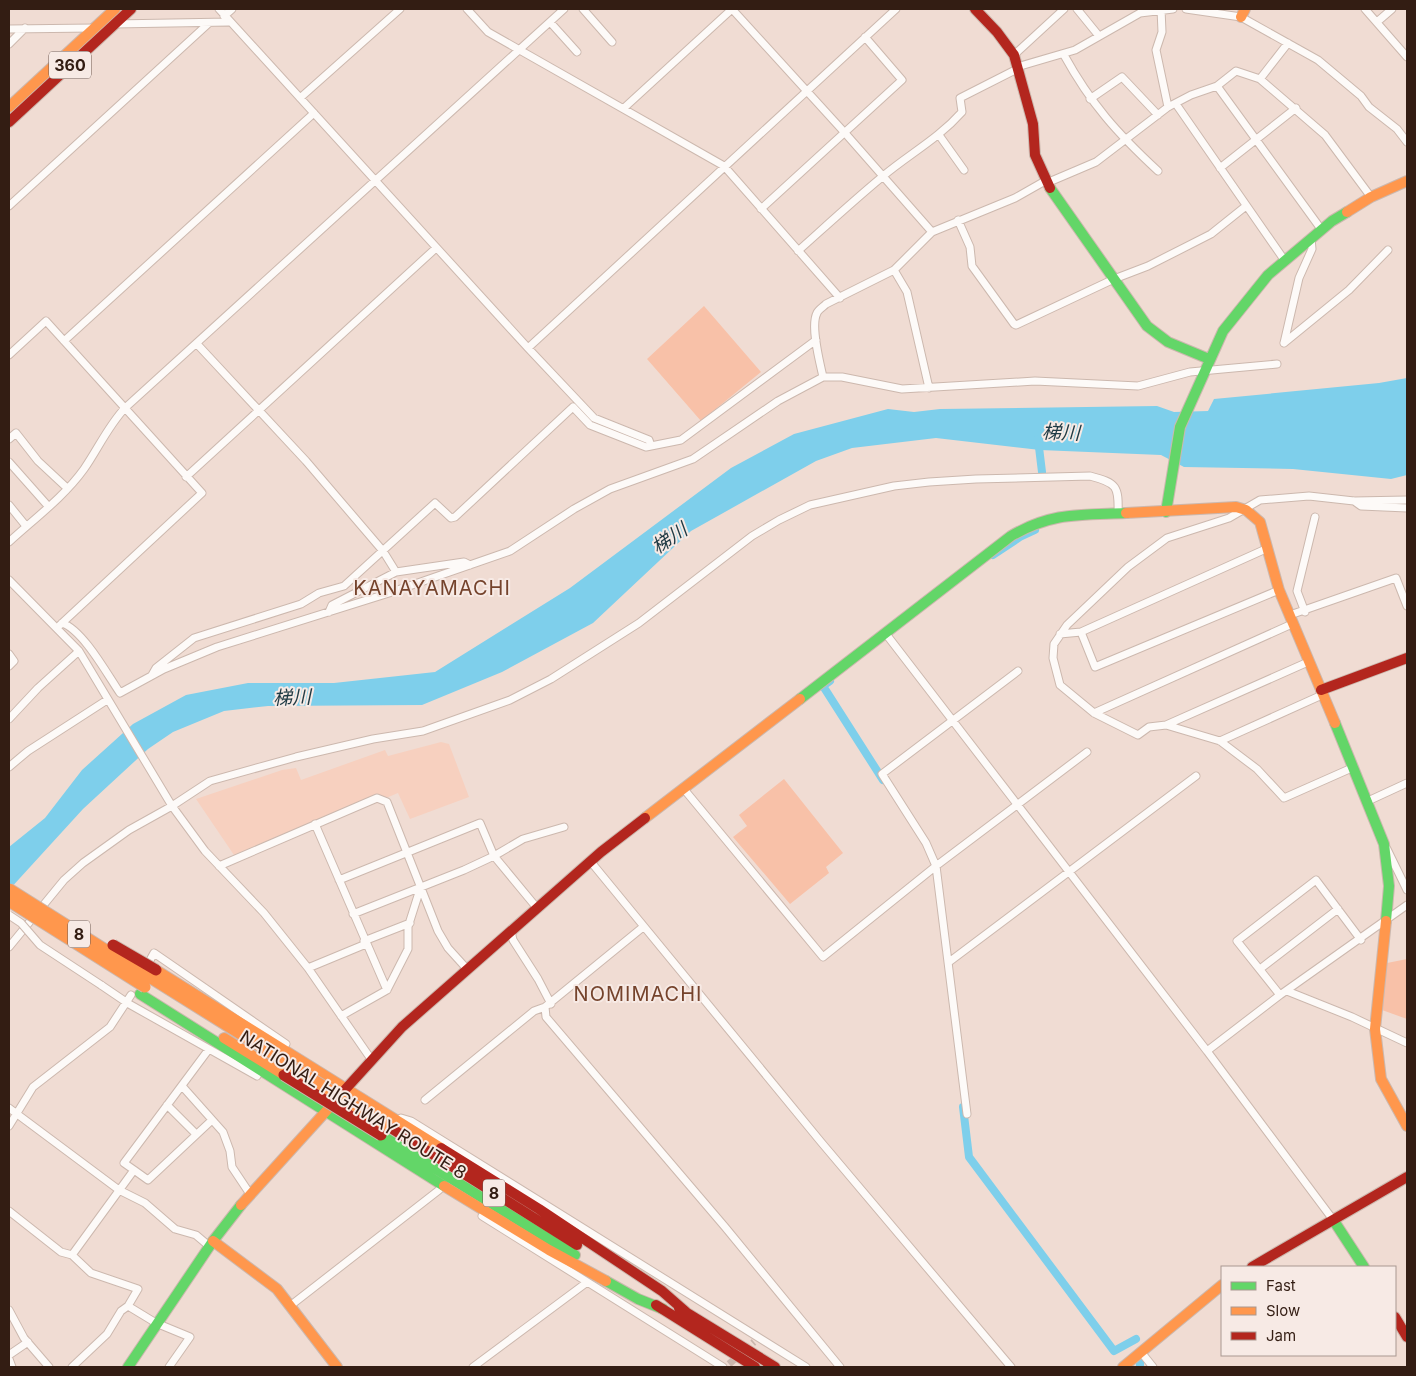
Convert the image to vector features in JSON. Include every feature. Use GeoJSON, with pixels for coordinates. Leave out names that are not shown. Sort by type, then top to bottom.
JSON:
{"type":"FeatureCollection","features":[{"type":"Feature","properties":{"kind":"main road","name":"360"},"geometry":{"type":"LineString","coordinates":[[9,107],[115,9]]}},
{"type":"Feature","properties":{"kind":"main road","name":"360"},"geometry":{"type":"LineString","coordinates":[[9,122],[131,9]]}},
{"type":"Feature","properties":{"kind":"main road"},"geometry":{"type":"LineString","coordinates":[[975,9],[997,32],[1014,55],[1033,124],[1035,155],[1045,180],[1155,334],[1174,345],[1209,358]]}},
{"type":"Feature","properties":{"kind":"main road"},"geometry":{"type":"LineString","coordinates":[[1166,512],[1180,426],[1209,358],[1223,331],[1268,275],[1321,229],[1371,197],[1407,181]]}},
{"type":"Feature","properties":{"kind":"main road"},"geometry":{"type":"LineString","coordinates":[[128,1367],[211,1243],[250,1194],[371,1059],[467,969],[636,822],[886,634],[1011,536],[1033,523],[1067,515],[1166,512],[1236,507],[1246,510],[1260,522],[1279,590],[1321,693],[1354,767],[1384,844],[1389,886],[1387,920],[1374,1029],[1381,1079],[1407,1126]]}},
{"type":"Feature","properties":{"kind":"main road"},"geometry":{"type":"LineString","coordinates":[[1321,693],[1407,658]]}},
{"type":"Feature","properties":{"kind":"main road"},"geometry":{"type":"LineString","coordinates":[[11,901],[78,925],[145,981],[292,1091],[325,1112],[382,1135]]}},
{"type":"Feature","properties":{"kind":"main road","name":"NATIONAL HIGHWAY ROUTE 8"},"geometry":{"type":"LineString","coordinates":[[11,901],[288,1070],[382,1135],[598,1263],[663,1309],[755,1367]]}},
{"type":"Feature","properties":{"kind":"main road"},"geometry":{"type":"LineString","coordinates":[[145,981],[303,1061],[539,1209],[598,1263],[620,1277],[662,1291],[686,1312],[775,1367]]}},
{"type":"Feature","properties":{"kind":"main road"},"geometry":{"type":"LineString","coordinates":[[1254,1266],[1334,1221],[1407,1176]]}},
{"type":"Feature","properties":{"kind":"main road"},"geometry":{"type":"LineString","coordinates":[[1334,1221],[1363,1266]]}},
{"type":"Feature","properties":{"kind":"main road"},"geometry":{"type":"LineString","coordinates":[[211,1243],[277,1289],[337,1367]]}},
{"type":"Feature","properties":{"kind":"main road"},"geometry":{"type":"LineString","coordinates":[[1123,1367],[1221,1286]]}},
{"type":"Feature","properties":{"kind":"main road"},"geometry":{"type":"LineString","coordinates":[[1396,1319],[1407,1337]]}},
{"type":"Feature","properties":{"kind":"street"},"geometry":{"type":"LineString","coordinates":[[219,9],[436,248],[594,418],[649,440],[651,446]]}},
{"type":"Feature","properties":{"kind":"street"},"geometry":{"type":"LineString","coordinates":[[224,16],[232,9]]}},
{"type":"Feature","properties":{"kind":"street"},"geometry":{"type":"LineString","coordinates":[[300,98],[400,9]]}},
{"type":"Feature","properties":{"kind":"street"},"geometry":{"type":"LineString","coordinates":[[467,9],[488,32],[724,166],[840,298]]}},
{"type":"Feature","properties":{"kind":"street"},"geometry":{"type":"LineString","coordinates":[[9,542],[67,488],[83,470],[117,416],[125,408],[564,9]]}},
{"type":"Feature","properties":{"kind":"street"},"geometry":{"type":"LineString","coordinates":[[583,9],[612,42]]}},
{"type":"Feature","properties":{"kind":"street"},"geometry":{"type":"LineString","coordinates":[[624,108],[732,9],[845,132],[932,232]]}},
{"type":"Feature","properties":{"kind":"street"},"geometry":{"type":"LineString","coordinates":[[528,348],[896,9]]}},
{"type":"Feature","properties":{"kind":"street"},"geometry":{"type":"LineString","coordinates":[[1014,55],[1064,9]]}},
{"type":"Feature","properties":{"kind":"street"},"geometry":{"type":"LineString","coordinates":[[1077,9],[1099,36]]}},
{"type":"Feature","properties":{"kind":"street"},"geometry":{"type":"LineString","coordinates":[[798,251],[883,175],[939,135],[962,112],[960,98],[1017,68],[1064,55],[1140,12],[1173,9]]}},
{"type":"Feature","properties":{"kind":"street"},"geometry":{"type":"LineString","coordinates":[[1186,9],[1243,13],[1318,60],[1397,129],[1407,142]]}},
{"type":"Feature","properties":{"kind":"street"},"geometry":{"type":"LineString","coordinates":[[1364,9],[1407,57]]}},
{"type":"Feature","properties":{"kind":"street"},"geometry":{"type":"LineString","coordinates":[[1377,22],[1392,9]]}},
{"type":"Feature","properties":{"kind":"street"},"geometry":{"type":"LineString","coordinates":[[1161,10],[1162,32],[1156,50],[1172,106],[1220,168],[1285,260]]}},
{"type":"Feature","properties":{"kind":"street"},"geometry":{"type":"LineString","coordinates":[[114,24],[229,22]]}},
{"type":"Feature","properties":{"kind":"street"},"geometry":{"type":"LineString","coordinates":[[550,22],[577,52]]}},
{"type":"Feature","properties":{"kind":"street"},"geometry":{"type":"LineString","coordinates":[[9,206],[209,23]]}},
{"type":"Feature","properties":{"kind":"street"},"geometry":{"type":"LineString","coordinates":[[9,44],[25,28]]}},
{"type":"Feature","properties":{"kind":"street"},"geometry":{"type":"LineString","coordinates":[[9,29],[94,28]]}},
{"type":"Feature","properties":{"kind":"street"},"geometry":{"type":"LineString","coordinates":[[761,209],[902,80],[865,37]]}},
{"type":"Feature","properties":{"kind":"street"},"geometry":{"type":"LineString","coordinates":[[1260,79],[1288,42]]}},
{"type":"Feature","properties":{"kind":"street"},"geometry":{"type":"LineString","coordinates":[[1064,55],[1090,99],[1124,140],[1158,171]]}},
{"type":"Feature","properties":{"kind":"street"},"geometry":{"type":"LineString","coordinates":[[823,378],[816,340],[817,312],[826,304],[894,270],[932,232],[1015,198],[1045,180],[1049,182],[1096,162],[1158,115],[1192,95],[1217,86],[1236,71],[1260,79],[1326,135],[1371,197]]}},
{"type":"Feature","properties":{"kind":"street"},"geometry":{"type":"LineString","coordinates":[[1090,99],[1122,77],[1158,115]]}},
{"type":"Feature","properties":{"kind":"street"},"geometry":{"type":"LineString","coordinates":[[1217,86],[1321,229]]}},
{"type":"Feature","properties":{"kind":"street"},"geometry":{"type":"LineString","coordinates":[[1220,168],[1296,108]]}},
{"type":"Feature","properties":{"kind":"street"},"geometry":{"type":"LineString","coordinates":[[64,341],[314,113]]}},
{"type":"Feature","properties":{"kind":"street"},"geometry":{"type":"LineString","coordinates":[[939,135],[964,170]]}},
{"type":"Feature","properties":{"kind":"street"},"geometry":{"type":"LineString","coordinates":[[958,220],[970,247],[972,266],[1014,324],[1114,279],[1148,266],[1211,234],[1246,206]]}},
{"type":"Feature","properties":{"kind":"street"},"geometry":{"type":"LineString","coordinates":[[1311,238],[1312,249],[1299,278],[1284,343],[1349,290],[1388,250]]}},
{"type":"Feature","properties":{"kind":"street"},"geometry":{"type":"LineString","coordinates":[[186,476],[436,248]]}},
{"type":"Feature","properties":{"kind":"street"},"geometry":{"type":"LineString","coordinates":[[894,270],[907,292],[929,388]]}},
{"type":"Feature","properties":{"kind":"street"},"geometry":{"type":"LineString","coordinates":[[9,355],[46,321],[202,493],[59,626]]}},
{"type":"Feature","properties":{"kind":"street"},"geometry":{"type":"LineString","coordinates":[[152,675],[156,668],[194,638],[301,604],[320,593],[344,586],[436,503],[451,518],[455,517],[573,407],[590,425],[646,447],[681,440],[695,432],[816,340]]}},
{"type":"Feature","properties":{"kind":"street"},"geometry":{"type":"LineString","coordinates":[[197,344],[306,461],[383,551],[396,572]]}},
{"type":"Feature","properties":{"kind":"street"},"geometry":{"type":"LineString","coordinates":[[59,626],[68,625],[81,637],[120,692],[152,675],[216,647],[329,612],[510,551],[574,509],[610,489],[693,459],[778,401],[823,378],[842,378],[902,389],[1035,380],[1138,386],[1171,376],[1201,376],[1277,364]]}},
{"type":"Feature","properties":{"kind":"street"},"geometry":{"type":"LineString","coordinates":[[9,439],[16,433],[38,461],[67,488]]}},
{"type":"Feature","properties":{"kind":"street"},"geometry":{"type":"LineString","coordinates":[[9,462],[48,506]]}},
{"type":"Feature","properties":{"kind":"street"},"geometry":{"type":"LineString","coordinates":[[9,947],[32,922],[64,880],[83,863],[129,830],[210,780],[373,739],[423,731],[510,700],[551,679],[639,623],[752,536],[779,520],[810,506],[894,486],[929,482],[1090,476],[1106,480],[1115,486],[1119,492],[1118,514]]}},
{"type":"Feature","properties":{"kind":"street"},"geometry":{"type":"LineString","coordinates":[[1308,662],[1166,725],[1149,728],[1138,734],[1094,713],[1060,685],[1053,658],[1054,644],[1073,619],[1128,567],[1167,538],[1229,518],[1246,510],[1260,500],[1310,496],[1354,501],[1407,500]]}},
{"type":"Feature","properties":{"kind":"street"},"geometry":{"type":"LineString","coordinates":[[1354,501],[1361,506],[1407,508]]}},
{"type":"Feature","properties":{"kind":"street"},"geometry":{"type":"LineString","coordinates":[[9,505],[26,526]]}},
{"type":"Feature","properties":{"kind":"street"},"geometry":{"type":"LineString","coordinates":[[1305,612],[1297,591],[1315,517]]}},
{"type":"Feature","properties":{"kind":"street"},"geometry":{"type":"LineString","coordinates":[[1060,634],[1081,632],[1268,548]]}},
{"type":"Feature","properties":{"kind":"street"},"geometry":{"type":"LineString","coordinates":[[329,612],[332,605],[396,572],[464,562],[470,565]]}},
{"type":"Feature","properties":{"kind":"street"},"geometry":{"type":"LineString","coordinates":[[1094,713],[1305,612],[1396,578],[1407,606]]}},
{"type":"Feature","properties":{"kind":"street"},"geometry":{"type":"LineString","coordinates":[[9,580],[59,626],[79,651],[171,804],[205,851],[264,913],[308,968],[371,1059]]}},
{"type":"Feature","properties":{"kind":"street"},"geometry":{"type":"LineString","coordinates":[[1081,632],[1095,667],[1279,590]]}},
{"type":"Feature","properties":{"kind":"street"},"geometry":{"type":"LineString","coordinates":[[886,634],[1207,1051],[1334,1221]]}},
{"type":"Feature","properties":{"kind":"street"},"geometry":{"type":"LineString","coordinates":[[9,719],[38,688],[79,651]]}},
{"type":"Feature","properties":{"kind":"street"},"geometry":{"type":"LineString","coordinates":[[9,654],[14,661],[9,666]]}},
{"type":"Feature","properties":{"kind":"street"},"geometry":{"type":"LineString","coordinates":[[967,1114],[936,866],[926,843],[882,774],[1018,671]]}},
{"type":"Feature","properties":{"kind":"street"},"geometry":{"type":"LineString","coordinates":[[1220,741],[1321,693]]}},
{"type":"Feature","properties":{"kind":"street"},"geometry":{"type":"LineString","coordinates":[[9,767],[28,751],[109,702]]}},
{"type":"Feature","properties":{"kind":"street"},"geometry":{"type":"LineString","coordinates":[[1166,725],[1220,741],[1257,769],[1284,798],[1354,767]]}},
{"type":"Feature","properties":{"kind":"street"},"geometry":{"type":"LineString","coordinates":[[683,788],[823,957],[936,866],[1087,752]]}},
{"type":"Feature","properties":{"kind":"street"},"geometry":{"type":"LineString","coordinates":[[949,962],[1196,776]]}},
{"type":"Feature","properties":{"kind":"street"},"geometry":{"type":"LineString","coordinates":[[1368,801],[1407,783]]}},
{"type":"Feature","properties":{"kind":"street"},"geometry":{"type":"LineString","coordinates":[[219,866],[377,798],[387,802],[438,931],[448,948],[467,969]]}},
{"type":"Feature","properties":{"kind":"street"},"geometry":{"type":"LineString","coordinates":[[339,880],[480,823],[494,856],[537,908]]}},
{"type":"Feature","properties":{"kind":"street"},"geometry":{"type":"LineString","coordinates":[[315,824],[387,990]]}},
{"type":"Feature","properties":{"kind":"street"},"geometry":{"type":"LineString","coordinates":[[353,914],[494,856],[523,839],[564,827]]}},
{"type":"Feature","properties":{"kind":"street"},"geometry":{"type":"LineString","coordinates":[[1384,844],[1407,890]]}},
{"type":"Feature","properties":{"kind":"street"},"geometry":{"type":"LineString","coordinates":[[591,862],[623,899],[643,927],[1011,1367]]}},
{"type":"Feature","properties":{"kind":"street"},"geometry":{"type":"LineString","coordinates":[[1361,940],[1316,880],[1237,941],[1260,969],[1284,993],[1352,1017],[1407,1043]]}},
{"type":"Feature","properties":{"kind":"street"},"geometry":{"type":"LineString","coordinates":[[341,1016],[387,990],[408,949],[410,923],[421,886]]}},
{"type":"Feature","properties":{"kind":"street"},"geometry":{"type":"LineString","coordinates":[[11,901],[21,923],[40,945],[127,1002],[273,1084],[292,1091]]}},
{"type":"Feature","properties":{"kind":"street"},"geometry":{"type":"LineString","coordinates":[[1207,1051],[1407,905]]}},
{"type":"Feature","properties":{"kind":"street"},"geometry":{"type":"LineString","coordinates":[[1260,969],[1338,909]]}},
{"type":"Feature","properties":{"kind":"street"},"geometry":{"type":"LineString","coordinates":[[308,968],[410,923]]}},
{"type":"Feature","properties":{"kind":"street"},"geometry":{"type":"LineString","coordinates":[[425,1100],[534,1011],[548,1006],[643,927]]}},
{"type":"Feature","properties":{"kind":"street"},"geometry":{"type":"LineString","coordinates":[[511,931],[512,940],[538,979],[548,1006],[546,1017],[840,1367]]}},
{"type":"Feature","properties":{"kind":"street"},"geometry":{"type":"LineString","coordinates":[[9,1126],[33,1087],[110,1027],[127,1002],[145,981],[154,953],[287,1045],[303,1061]]}},
{"type":"Feature","properties":{"kind":"street"},"geometry":{"type":"LineString","coordinates":[[209,1049],[124,1163],[148,1180],[212,1120]]}},
{"type":"Feature","properties":{"kind":"street"},"geometry":{"type":"LineString","coordinates":[[182,1086],[223,1132],[230,1151],[232,1167],[250,1194]]}},
{"type":"Feature","properties":{"kind":"street"},"geometry":{"type":"LineString","coordinates":[[167,1106],[196,1134]]}},
{"type":"Feature","properties":{"kind":"street"},"geometry":{"type":"LineString","coordinates":[[9,1108],[120,1190],[145,1204],[175,1229],[196,1235],[211,1243]]}},
{"type":"Feature","properties":{"kind":"street"},"geometry":{"type":"LineString","coordinates":[[378,1109],[411,1121],[756,1340],[806,1367]]}},
{"type":"Feature","properties":{"kind":"street"},"geometry":{"type":"LineString","coordinates":[[382,1135],[377,1151],[586,1282],[726,1366]]}},
{"type":"Feature","properties":{"kind":"street"},"geometry":{"type":"LineString","coordinates":[[72,1255],[134,1170]]}},
{"type":"Feature","properties":{"kind":"street"},"geometry":{"type":"LineString","coordinates":[[290,1306],[440,1190]]}},
{"type":"Feature","properties":{"kind":"street"},"geometry":{"type":"LineString","coordinates":[[9,1212],[61,1252],[72,1255],[91,1273],[138,1289],[107,1334],[72,1367]]}},
{"type":"Feature","properties":{"kind":"street"},"geometry":{"type":"LineString","coordinates":[[473,1367],[586,1282]]}},
{"type":"Feature","properties":{"kind":"street"},"geometry":{"type":"LineString","coordinates":[[128,1306],[156,1323],[190,1337],[169,1367]]}},
{"type":"Feature","properties":{"kind":"street"},"geometry":{"type":"LineString","coordinates":[[9,1310],[28,1342],[49,1367]]}},
{"type":"Feature","properties":{"kind":"street"},"geometry":{"type":"LineString","coordinates":[[9,1355],[28,1342]]}},
{"type":"Feature","properties":{"kind":"street"},"geometry":{"type":"LineString","coordinates":[[1141,1352],[1153,1367]]}},
{"type":"Feature","properties":{"kind":"street"},"geometry":{"type":"LineString","coordinates":[[9,1359],[12,1367]]}},
{"type":"Feature","properties":{"kind":"shaded area"},"geometry":{"type":"Polygon","coordinates":[[[704,306],[761,372],[701,421],[647,359],[704,306]]]}},
{"type":"Feature","properties":{"kind":"shaded area"},"geometry":{"type":"Polygon","coordinates":[[[441,742],[449,744],[469,797],[410,819],[398,793],[386,798],[374,796],[234,855],[196,799],[282,770],[296,768],[301,780],[385,750],[388,756],[441,742]]]}},
{"type":"Feature","properties":{"kind":"shaded area"},"geometry":{"type":"Polygon","coordinates":[[[784,779],[843,853],[826,867],[829,873],[790,904],[733,837],[747,826],[739,815],[784,779]]]}},
{"type":"Feature","properties":{"kind":"shaded area"},"geometry":{"type":"Polygon","coordinates":[[[1407,959],[1407,1019],[1382,1010],[1387,963],[1407,959]]]}},
{"type":"Feature","properties":{"kind":"water","name":"梯川"},"geometry":{"type":"Polygon","coordinates":[[[1407,378],[1407,475],[1391,479],[1293,469],[1184,467],[1161,455],[1040,450],[936,438],[852,448],[816,461],[691,531],[593,623],[502,672],[422,705],[268,706],[224,711],[173,732],[148,749],[83,809],[9,890],[9,847],[45,818],[82,770],[133,724],[186,695],[248,683],[334,683],[435,672],[570,588],[731,468],[794,434],[888,409],[914,412],[940,409],[1157,406],[1174,412],[1208,411],[1214,399],[1379,383],[1407,378]]]}},
{"type":"Feature","properties":{"kind":"waterway","name":"梯川"},"geometry":{"type":"LineString","coordinates":[[1038,439],[1042,472]]}},
{"type":"Feature","properties":{"kind":"waterway"},"geometry":{"type":"LineString","coordinates":[[993,555],[1020,537],[1035,530]]}},
{"type":"Feature","properties":{"kind":"waterway"},"geometry":{"type":"LineString","coordinates":[[830,681],[823,686],[883,780]]}},
{"type":"Feature","properties":{"kind":"waterway"},"geometry":{"type":"LineString","coordinates":[[963,1107],[969,1157],[1114,1351],[1136,1339]]}},
{"type":"Feature","properties":{"kind":"waterway"},"geometry":{"type":"LineString","coordinates":[[1140,1362],[1140,1367]]}},
{"type":"Feature","properties":{"kind":"tunnel"},"geometry":{"type":"LineString","coordinates":[[729,1364],[754,1342]]}},
{"type":"Feature","properties":{"kind":"traffic: fast"},"geometry":{"type":"LineString","coordinates":[[1050,188],[1147,326],[1168,342],[1209,359]]}},
{"type":"Feature","properties":{"kind":"traffic: fast"},"geometry":{"type":"LineString","coordinates":[[1166,512],[1180,427],[1223,331],[1268,275],[1332,221],[1347,212]]}},
{"type":"Feature","properties":{"kind":"traffic: fast"},"geometry":{"type":"LineString","coordinates":[[800,699],[1011,536],[1026,528],[1067,516],[1126,513]]}},
{"type":"Feature","properties":{"kind":"traffic: fast"},"geometry":{"type":"LineString","coordinates":[[1335,723],[1384,844],[1389,886],[1386,921]]}},
{"type":"Feature","properties":{"kind":"traffic: fast"},"geometry":{"type":"LineString","coordinates":[[140,994],[444,1186]]}},
{"type":"Feature","properties":{"kind":"traffic: fast"},"geometry":{"type":"LineString","coordinates":[[381,1135],[575,1255]]}},
{"type":"Feature","properties":{"kind":"traffic: fast"},"geometry":{"type":"LineString","coordinates":[[128,1367],[213,1241],[241,1205]]}},
{"type":"Feature","properties":{"kind":"traffic: fast"},"geometry":{"type":"LineString","coordinates":[[1334,1221],[1363,1266]]}},
{"type":"Feature","properties":{"kind":"traffic: fast"},"geometry":{"type":"LineString","coordinates":[[606,1281],[638,1299],[663,1309]]}},
{"type":"Feature","properties":{"kind":"traffic: slow"},"geometry":{"type":"LineString","coordinates":[[9,107],[115,9]]}},
{"type":"Feature","properties":{"kind":"traffic: slow"},"geometry":{"type":"LineString","coordinates":[[1241,17],[1245,9]]}},
{"type":"Feature","properties":{"kind":"traffic: slow"},"geometry":{"type":"LineString","coordinates":[[1347,212],[1371,197],[1407,181]]}},
{"type":"Feature","properties":{"kind":"traffic: slow"},"geometry":{"type":"LineString","coordinates":[[1126,513],[1236,507],[1246,510],[1260,522],[1279,590],[1335,723]]}},
{"type":"Feature","properties":{"kind":"traffic: slow"},"geometry":{"type":"LineString","coordinates":[[645,818],[800,699]]}},
{"type":"Feature","properties":{"kind":"traffic: slow"},"geometry":{"type":"LineString","coordinates":[[9,889],[150,978]]}},
{"type":"Feature","properties":{"kind":"traffic: slow"},"geometry":{"type":"LineString","coordinates":[[9,901],[145,987]]}},
{"type":"Feature","properties":{"kind":"traffic: slow"},"geometry":{"type":"LineString","coordinates":[[1386,921],[1375,1029],[1381,1079],[1407,1126]]}},
{"type":"Feature","properties":{"kind":"traffic: slow"},"geometry":{"type":"LineString","coordinates":[[156,970],[441,1148]]}},
{"type":"Feature","properties":{"kind":"traffic: slow"},"geometry":{"type":"LineString","coordinates":[[150,978],[291,1066]]}},
{"type":"Feature","properties":{"kind":"traffic: slow"},"geometry":{"type":"LineString","coordinates":[[224,1038],[284,1075]]}},
{"type":"Feature","properties":{"kind":"traffic: slow"},"geometry":{"type":"LineString","coordinates":[[291,1066],[386,1125]]}},
{"type":"Feature","properties":{"kind":"traffic: slow"},"geometry":{"type":"LineString","coordinates":[[241,1205],[329,1108]]}},
{"type":"Feature","properties":{"kind":"traffic: slow"},"geometry":{"type":"LineString","coordinates":[[444,1186],[549,1250],[606,1281]]}},
{"type":"Feature","properties":{"kind":"traffic: slow"},"geometry":{"type":"LineString","coordinates":[[213,1241],[277,1289],[337,1367]]}},
{"type":"Feature","properties":{"kind":"traffic: slow"},"geometry":{"type":"LineString","coordinates":[[1123,1367],[1221,1286]]}},
{"type":"Feature","properties":{"kind":"traffic: jam"},"geometry":{"type":"LineString","coordinates":[[9,122],[131,9]]}},
{"type":"Feature","properties":{"kind":"traffic: jam"},"geometry":{"type":"LineString","coordinates":[[975,9],[997,32],[1014,55],[1033,124],[1035,155],[1050,188]]}},
{"type":"Feature","properties":{"kind":"traffic: jam"},"geometry":{"type":"LineString","coordinates":[[1321,690],[1407,658]]}},
{"type":"Feature","properties":{"kind":"traffic: jam"},"geometry":{"type":"LineString","coordinates":[[342,1093],[402,1027],[601,852],[645,818]]}},
{"type":"Feature","properties":{"kind":"traffic: jam"},"geometry":{"type":"LineString","coordinates":[[113,945],[156,970]]}},
{"type":"Feature","properties":{"kind":"traffic: jam"},"geometry":{"type":"LineString","coordinates":[[284,1075],[381,1135]]}},
{"type":"Feature","properties":{"kind":"traffic: jam"},"geometry":{"type":"LineString","coordinates":[[386,1125],[577,1245]]}},
{"type":"Feature","properties":{"kind":"traffic: jam"},"geometry":{"type":"LineString","coordinates":[[441,1148],[539,1209],[662,1291],[686,1312]]}},
{"type":"Feature","properties":{"kind":"traffic: jam"},"geometry":{"type":"LineString","coordinates":[[1254,1266],[1407,1177]]}},
{"type":"Feature","properties":{"kind":"traffic: jam"},"geometry":{"type":"LineString","coordinates":[[656,1305],[755,1367]]}},
{"type":"Feature","properties":{"kind":"traffic: jam"},"geometry":{"type":"LineString","coordinates":[[679,1308],[775,1367]]}},
{"type":"Feature","properties":{"kind":"traffic: jam"},"geometry":{"type":"LineString","coordinates":[[1396,1319],[1407,1337]]}},
{"type":"Feature","properties":{"kind":"district","name":"KANAYAMACHI"},"geometry":{"type":"Point","coordinates":[432,588]}},
{"type":"Feature","properties":{"kind":"district","name":"NOMIMACHI"},"geometry":{"type":"Point","coordinates":[638,994]}}]}
